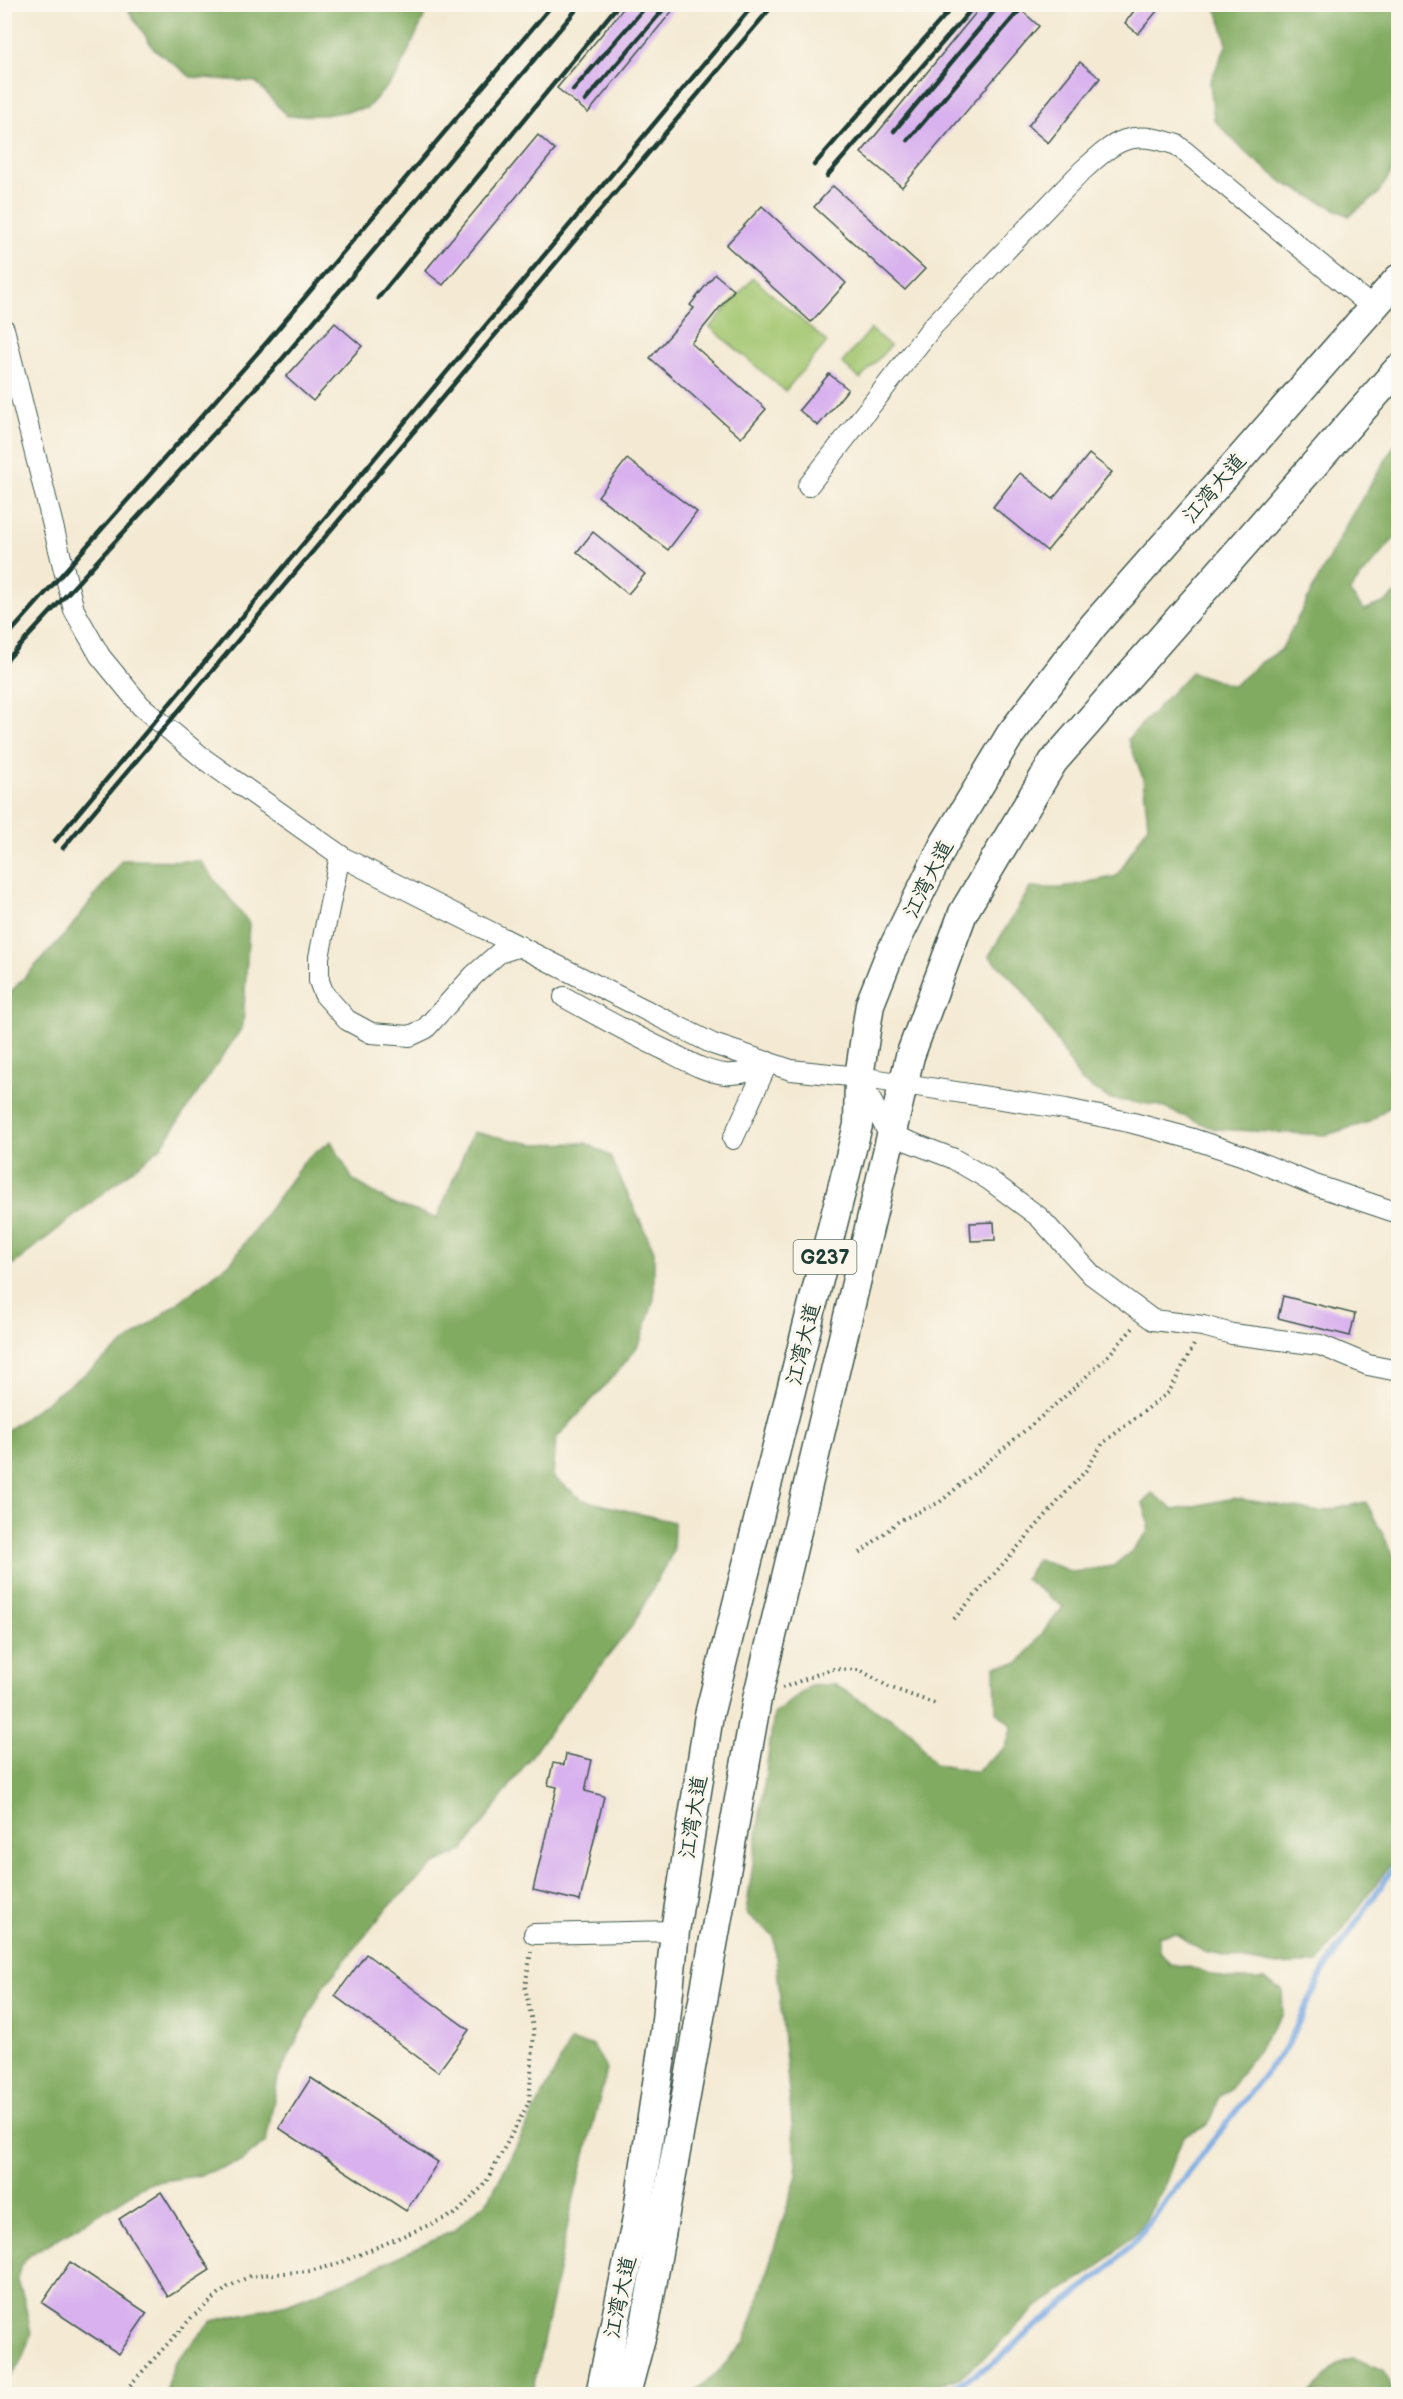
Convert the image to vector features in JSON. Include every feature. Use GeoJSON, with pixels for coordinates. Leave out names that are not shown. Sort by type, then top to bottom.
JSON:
{"type":"FeatureCollection","features":[{"type":"Feature","properties":{"kind":"highway","name":"江湾大道"},"geometry":{"type":"LineString","coordinates":[[600,2394],[636,2223],[665,2030],[675,1931],[709,1715],[858,1125],[859,1077],[870,1004],[889,956],[944,844],[1010,735],[1093,626],[1398,279]]}},
{"type":"Feature","properties":{"kind":"highway","name":"江湾大道"},"geometry":{"type":"LineString","coordinates":[[626,2394],[646,2319],[757,1700],[902,1084],[910,1056],[963,913],[1053,762],[1398,369]]}},
{"type":"Feature","properties":{"kind":"street"},"geometry":{"type":"LineString","coordinates":[[808,486],[933,326],[1082,171],[1105,150],[1125,139],[1153,137],[1177,145],[1373,308]]}},
{"type":"Feature","properties":{"kind":"street"},"geometry":{"type":"LineString","coordinates":[[4,329],[74,609],[100,656],[141,706],[204,759],[340,855],[713,1044],[791,1070],[859,1077],[1066,1109],[1193,1139],[1323,1188],[1398,1213]]}},
{"type":"Feature","properties":{"kind":"street"},"geometry":{"type":"LineString","coordinates":[[340,855],[319,957],[319,981],[324,994],[346,1020],[371,1033],[410,1036],[425,1029],[474,975],[499,953],[520,946]]}},
{"type":"Feature","properties":{"kind":"street"},"geometry":{"type":"LineString","coordinates":[[564,997],[630,1033],[702,1068],[724,1074],[744,1073],[768,1062]]}},
{"type":"Feature","properties":{"kind":"street"},"geometry":{"type":"LineString","coordinates":[[733,1139],[768,1062]]}},
{"type":"Feature","properties":{"kind":"street"},"geometry":{"type":"LineString","coordinates":[[859,1077],[890,1134],[952,1158],[988,1179],[1039,1217],[1092,1275],[1153,1320],[1203,1326],[1232,1334],[1320,1345],[1368,1365],[1398,1371]]}},
{"type":"Feature","properties":{"kind":"street"},"geometry":{"type":"LineString","coordinates":[[534,1934],[675,1931]]}},
{"type":"Feature","properties":{"kind":"path"},"geometry":{"type":"LineString","coordinates":[[860,1553],[899,1521],[940,1502],[974,1474],[1090,1372],[1145,1314]]}},
{"type":"Feature","properties":{"kind":"path"},"geometry":{"type":"LineString","coordinates":[[954,1619],[1087,1469],[1103,1443],[1169,1392],[1203,1326]]}},
{"type":"Feature","properties":{"kind":"path"},"geometry":{"type":"LineString","coordinates":[[757,1700],[831,1669],[860,1670],[889,1687],[936,1704]]}},
{"type":"Feature","properties":{"kind":"path"},"geometry":{"type":"LineString","coordinates":[[122,2394],[192,2317],[228,2287],[250,2276],[309,2271],[335,2265],[457,2213],[485,2184],[529,2102],[534,2032],[525,1987],[534,1934]]}},
{"type":"Feature","properties":{"kind":"green space"},"geometry":{"type":"Polygon","coordinates":[[[125,5],[430,5],[396,77],[367,108],[325,115],[287,116],[256,82],[191,77],[154,49],[125,5]]]}},
{"type":"Feature","properties":{"kind":"green space"},"geometry":{"type":"Polygon","coordinates":[[[1212,5],[1398,5],[1398,162],[1377,195],[1349,216],[1284,183],[1246,153],[1214,120],[1210,82],[1227,44],[1218,12],[1212,5]]]}},
{"type":"Feature","properties":{"kind":"green space"},"geometry":{"type":"Polygon","coordinates":[[[753,278],[827,342],[785,391],[710,327],[753,278]]]}},
{"type":"Feature","properties":{"kind":"green space"},"geometry":{"type":"Polygon","coordinates":[[[871,329],[890,346],[860,379],[842,363],[871,329]]]}},
{"type":"Feature","properties":{"kind":"green space"},"geometry":{"type":"Polygon","coordinates":[[[1398,440],[1398,534],[1349,591],[1364,610],[1385,602],[1398,592],[1398,1100],[1369,1122],[1326,1135],[1215,1129],[1157,1105],[1110,1099],[1081,1081],[1021,988],[989,956],[1030,888],[1061,888],[1117,876],[1148,825],[1143,778],[1128,739],[1191,672],[1233,686],[1260,663],[1281,650],[1350,518],[1398,440]]]}},
{"type":"Feature","properties":{"kind":"green space"},"geometry":{"type":"Polygon","coordinates":[[[122,860],[200,861],[249,923],[243,1026],[161,1147],[5,1271],[5,998],[68,931],[122,860]]]}},
{"type":"Feature","properties":{"kind":"green space"},"geometry":{"type":"Polygon","coordinates":[[[473,1132],[533,1144],[586,1143],[610,1156],[654,1251],[654,1299],[640,1343],[620,1369],[556,1439],[553,1477],[583,1500],[674,1522],[673,1552],[632,1626],[553,1726],[463,1851],[435,1864],[389,1906],[323,1987],[278,2078],[266,2142],[240,2162],[197,2176],[148,2183],[31,2254],[20,2266],[18,2281],[31,2334],[20,2364],[5,2382],[5,1432],[231,1262],[306,1159],[331,1141],[353,1180],[391,1203],[437,1218],[473,1132]]]}},
{"type":"Feature","properties":{"kind":"green space"},"geometry":{"type":"Polygon","coordinates":[[[1152,1493],[1174,1510],[1234,1498],[1320,1512],[1366,1502],[1398,1564],[1398,1854],[1318,1963],[1272,1965],[1204,1952],[1176,1934],[1159,1935],[1159,1951],[1170,1964],[1189,1967],[1225,1979],[1264,1979],[1282,1990],[1283,2014],[1228,2092],[1219,2096],[1214,2112],[1205,2127],[1183,2136],[1166,2182],[1141,2228],[1097,2268],[1037,2307],[989,2354],[958,2378],[915,2394],[691,2394],[714,2376],[745,2342],[797,2175],[774,1937],[746,1913],[774,1714],[810,1686],[834,1684],[911,1731],[934,1764],[975,1772],[1006,1747],[1012,1725],[996,1712],[995,1666],[1019,1663],[1063,1607],[1025,1579],[1037,1559],[1073,1572],[1113,1566],[1134,1549],[1147,1533],[1149,1523],[1143,1503],[1152,1493]]]}},
{"type":"Feature","properties":{"kind":"green space"},"geometry":{"type":"Polygon","coordinates":[[[570,2042],[593,2045],[607,2070],[572,2205],[532,2394],[166,2394],[174,2363],[212,2321],[287,2304],[346,2281],[453,2231],[489,2199],[570,2042]]]}},
{"type":"Feature","properties":{"kind":"green space"},"geometry":{"type":"Polygon","coordinates":[[[1354,2358],[1383,2370],[1394,2394],[1310,2394],[1338,2364],[1354,2358]]]}},
{"type":"Feature","properties":{"kind":"building"},"geometry":{"type":"Polygon","coordinates":[[[627,4],[678,4],[588,113],[557,88],[627,4]]]}},
{"type":"Feature","properties":{"kind":"building"},"geometry":{"type":"Polygon","coordinates":[[[983,4],[1014,4],[1039,26],[902,187],[861,153],[983,4]]]}},
{"type":"Feature","properties":{"kind":"building"},"geometry":{"type":"Polygon","coordinates":[[[1139,4],[1149,4],[1157,11],[1138,34],[1125,23],[1139,4]]]}},
{"type":"Feature","properties":{"kind":"building"},"geometry":{"type":"Polygon","coordinates":[[[1080,62],[1100,78],[1048,143],[1028,126],[1080,62]]]}},
{"type":"Feature","properties":{"kind":"building"},"geometry":{"type":"Polygon","coordinates":[[[538,135],[555,150],[443,285],[425,271],[538,135]]]}},
{"type":"Feature","properties":{"kind":"building"},"geometry":{"type":"Polygon","coordinates":[[[833,186],[925,269],[905,290],[814,207],[833,186]]]}},
{"type":"Feature","properties":{"kind":"building"},"geometry":{"type":"Polygon","coordinates":[[[762,206],[846,283],[811,322],[726,245],[762,206]]]}},
{"type":"Feature","properties":{"kind":"building"},"geometry":{"type":"Polygon","coordinates":[[[715,274],[734,290],[691,343],[766,409],[741,438],[650,358],[694,308],[690,305],[715,274]]]}},
{"type":"Feature","properties":{"kind":"building"},"geometry":{"type":"Polygon","coordinates":[[[335,323],[362,346],[313,401],[286,377],[335,323]]]}},
{"type":"Feature","properties":{"kind":"building"},"geometry":{"type":"Polygon","coordinates":[[[829,374],[848,389],[818,426],[799,410],[829,374]]]}},
{"type":"Feature","properties":{"kind":"building"},"geometry":{"type":"Polygon","coordinates":[[[1089,454],[1112,472],[1047,551],[993,507],[1020,473],[1053,499],[1089,454]]]}},
{"type":"Feature","properties":{"kind":"building"},"geometry":{"type":"Polygon","coordinates":[[[627,459],[697,512],[668,550],[598,496],[627,459]]]}},
{"type":"Feature","properties":{"kind":"building"},"geometry":{"type":"Polygon","coordinates":[[[593,532],[645,574],[628,594],[577,552],[593,532]]]}},
{"type":"Feature","properties":{"kind":"building"},"geometry":{"type":"Polygon","coordinates":[[[994,1222],[995,1240],[971,1241],[970,1223],[994,1222]]]}},
{"type":"Feature","properties":{"kind":"building"},"geometry":{"type":"Polygon","coordinates":[[[1283,1296],[1355,1314],[1350,1336],[1278,1318],[1283,1296]]]}},
{"type":"Feature","properties":{"kind":"building"},"geometry":{"type":"Polygon","coordinates":[[[566,1754],[592,1760],[585,1791],[604,1796],[580,1901],[533,1890],[557,1787],[548,1785],[553,1763],[564,1765],[566,1754]]]}},
{"type":"Feature","properties":{"kind":"building"},"geometry":{"type":"Polygon","coordinates":[[[366,1954],[469,2030],[438,2072],[335,1996],[366,1954]]]}},
{"type":"Feature","properties":{"kind":"building"},"geometry":{"type":"Polygon","coordinates":[[[311,2078],[438,2162],[406,2211],[279,2128],[311,2078]]]}},
{"type":"Feature","properties":{"kind":"building"},"geometry":{"type":"Polygon","coordinates":[[[161,2192],[210,2270],[168,2297],[119,2219],[161,2192]]]}},
{"type":"Feature","properties":{"kind":"building"},"geometry":{"type":"Polygon","coordinates":[[[70,2262],[147,2313],[119,2354],[42,2303],[70,2262]]]}},
{"type":"Feature","properties":{"kind":"waterway"},"geometry":{"type":"LineString","coordinates":[[941,2394],[994,2363],[1107,2269],[1135,2241],[1288,2044],[1324,1970],[1398,1861]]}},
{"type":"Feature","properties":{"kind":"railway"},"geometry":{"type":"LineString","coordinates":[[4,640],[267,342],[553,4]]}},
{"type":"Feature","properties":{"kind":"railway"},"geometry":{"type":"LineString","coordinates":[[4,663],[283,358],[581,4]]}},
{"type":"Feature","properties":{"kind":"railway"},"geometry":{"type":"LineString","coordinates":[[378,298],[619,4]]}},
{"type":"Feature","properties":{"kind":"railway"},"geometry":{"type":"LineString","coordinates":[[573,90],[648,4]]}},
{"type":"Feature","properties":{"kind":"railway"},"geometry":{"type":"LineString","coordinates":[[585,101],[668,4]]}},
{"type":"Feature","properties":{"kind":"railway"},"geometry":{"type":"LineString","coordinates":[[55,841],[754,4]]}},
{"type":"Feature","properties":{"kind":"railway"},"geometry":{"type":"LineString","coordinates":[[63,848],[774,4]]}},
{"type":"Feature","properties":{"kind":"railway"},"geometry":{"type":"LineString","coordinates":[[814,165],[955,4]]}},
{"type":"Feature","properties":{"kind":"railway"},"geometry":{"type":"LineString","coordinates":[[827,176],[976,4]]}},
{"type":"Feature","properties":{"kind":"railway"},"geometry":{"type":"LineString","coordinates":[[894,131],[1000,4]]}},
{"type":"Feature","properties":{"kind":"railway"},"geometry":{"type":"LineString","coordinates":[[908,140],[1025,4]]}}]}
